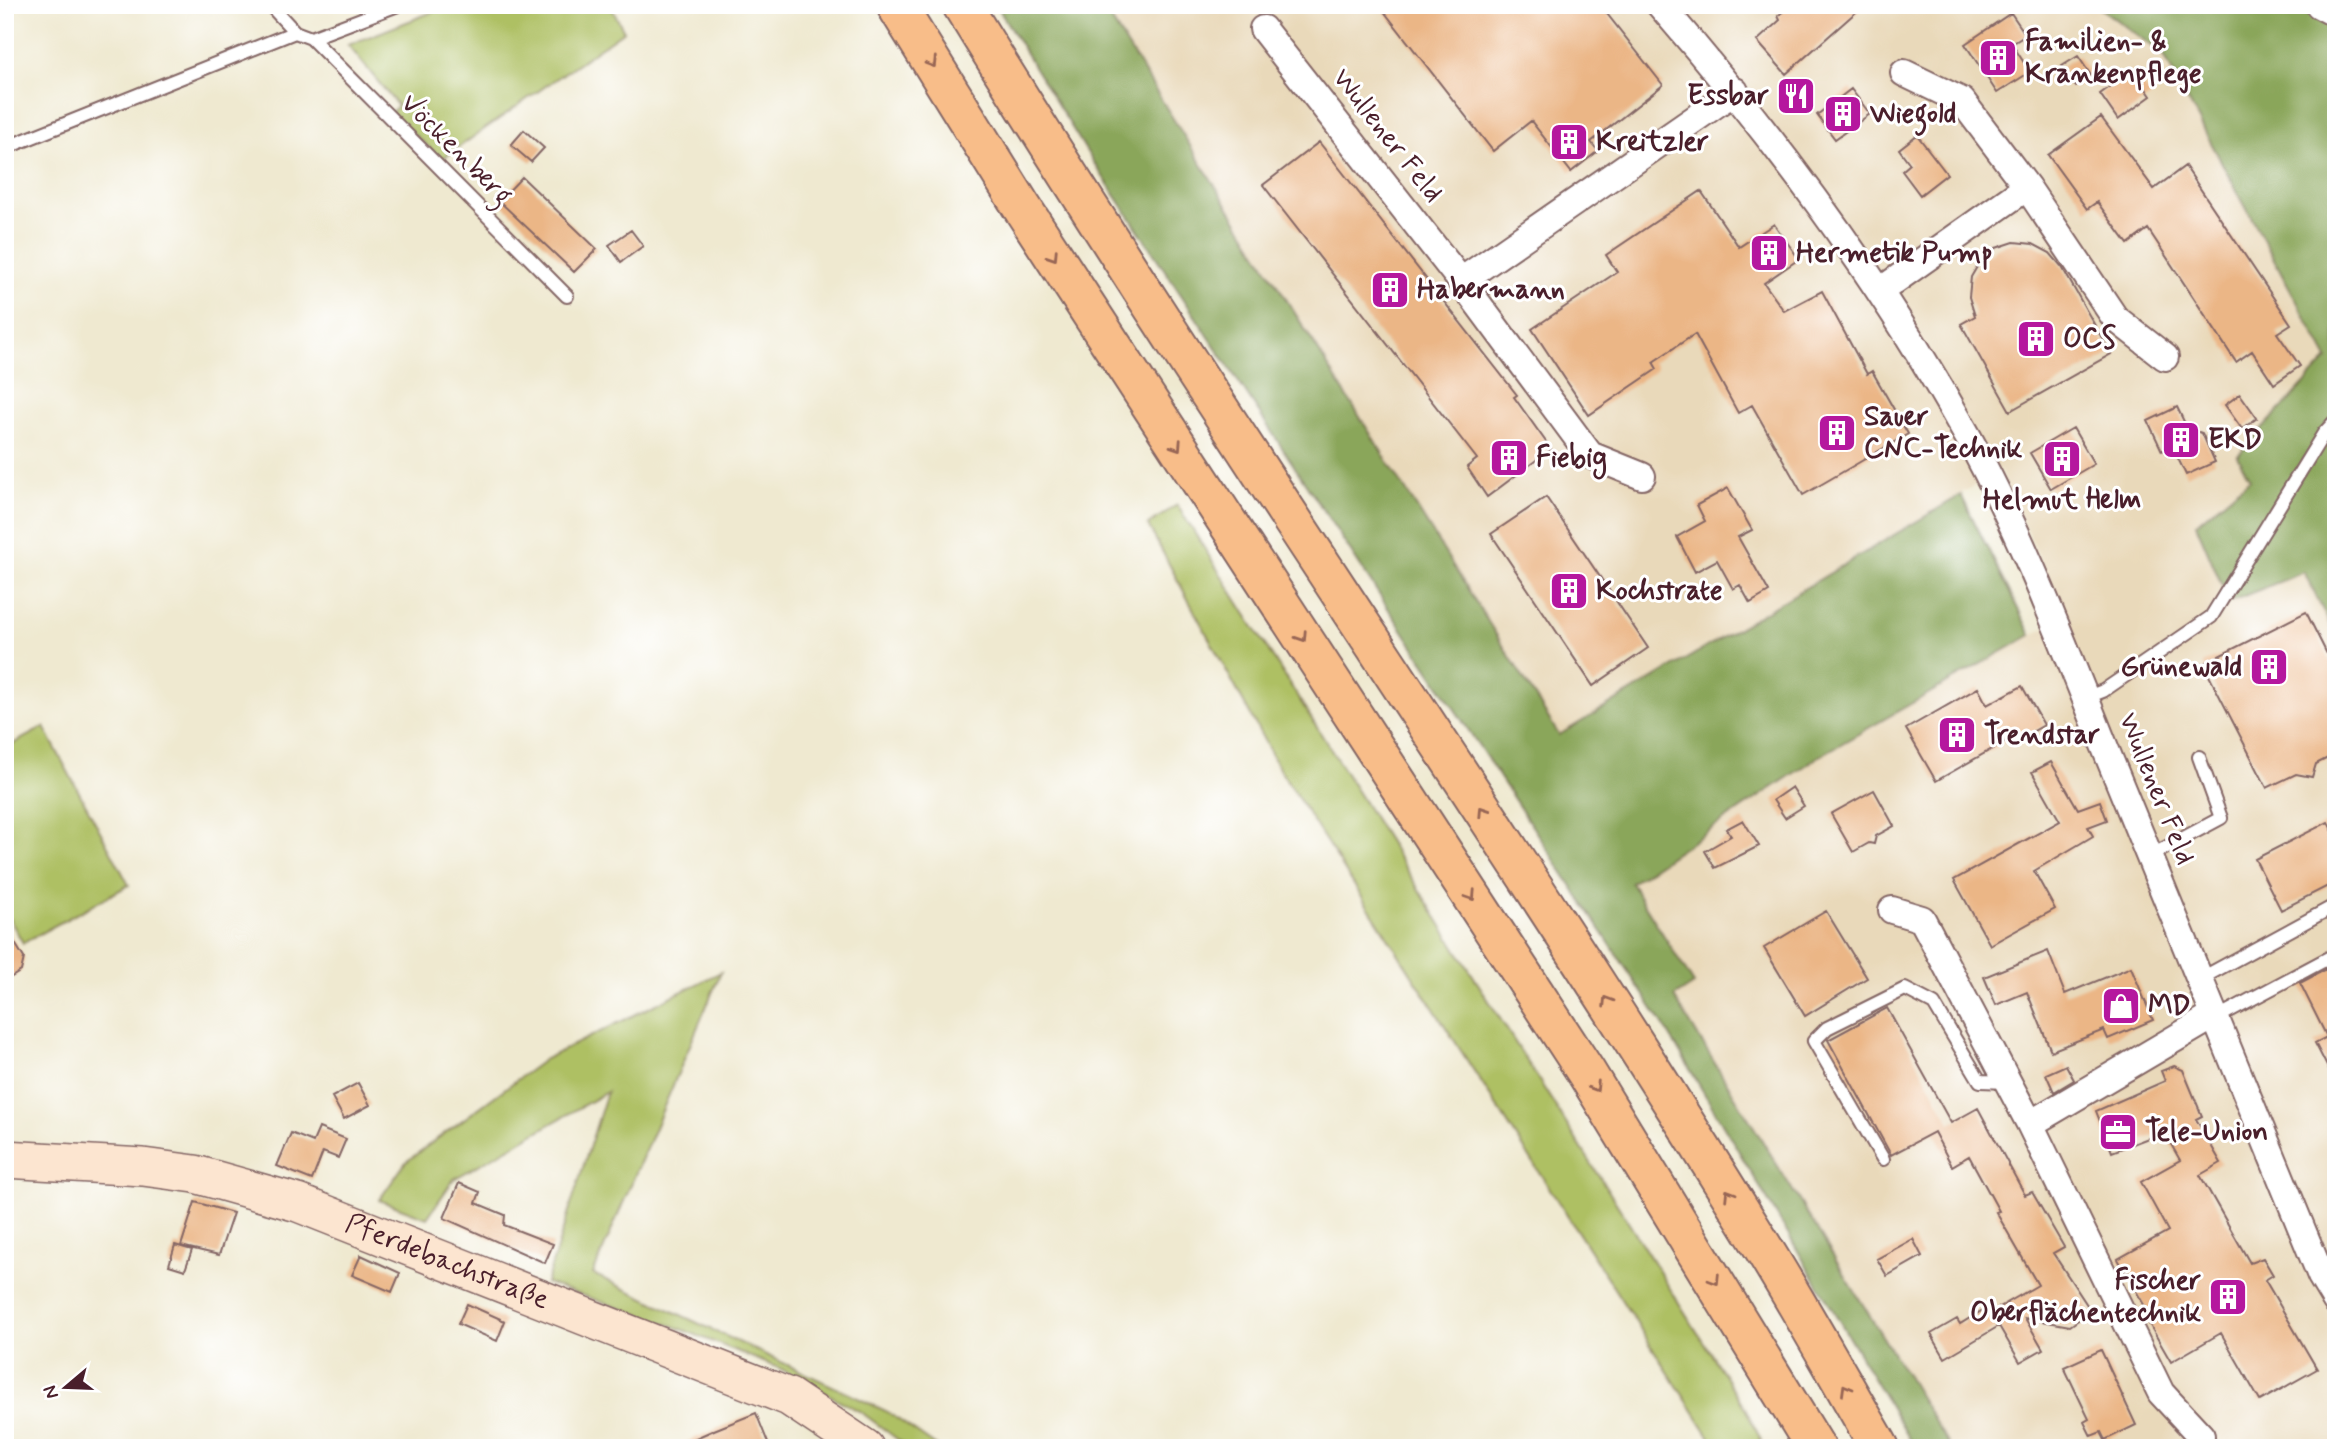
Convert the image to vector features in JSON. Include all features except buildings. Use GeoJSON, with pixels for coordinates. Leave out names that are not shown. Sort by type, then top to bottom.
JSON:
{"type":"FeatureCollection","features":[{"type":"Feature","properties":{"kind":"highway"},"geometry":{"type":"LineString","coordinates":[[896,5],[1021,206],[1586,1072],[1779,1381],[1816,1448]]}},
{"type":"Feature","properties":{"kind":"highway"},"geometry":{"type":"LineString","coordinates":[[962,5],[1065,173],[1586,968],[1755,1235],[1880,1448]]}},
{"type":"Feature","properties":{"kind":"highway"},"geometry":{"type":"LineString","coordinates":[[1779,1381],[1800,1448]]}},
{"type":"Feature","properties":{"kind":"main road","name":"Pferdebachstraße"},"geometry":{"type":"LineString","coordinates":[[5,1159],[143,1167],[195,1174],[298,1203],[789,1396],[865,1448]]}},
{"type":"Feature","properties":{"kind":"street","name":"Wullener Feld"},"geometry":{"type":"LineString","coordinates":[[1660,5],[1735,91],[1812,192],[1880,291],[1966,434],[1994,489],[2085,698],[2321,1276],[2335,1298]]}},
{"type":"Feature","properties":{"kind":"street"},"geometry":{"type":"LineString","coordinates":[[2319,5],[2336,14]]}},
{"type":"Feature","properties":{"kind":"street","name":"Wullener Feld"},"geometry":{"type":"LineString","coordinates":[[1263,29],[1461,281],[1590,455],[1642,476]]}},
{"type":"Feature","properties":{"kind":"street"},"geometry":{"type":"LineString","coordinates":[[1905,73],[1962,101],[2027,187],[2115,318],[2165,357]]}},
{"type":"Feature","properties":{"kind":"street"},"geometry":{"type":"LineString","coordinates":[[1461,281],[1735,91]]}},
{"type":"Feature","properties":{"kind":"street"},"geometry":{"type":"LineString","coordinates":[[1880,291],[2027,187]]}},
{"type":"Feature","properties":{"kind":"street"},"geometry":{"type":"LineString","coordinates":[[1892,910],[1922,919],[2030,1124],[2161,1393],[2201,1436]]}},
{"type":"Feature","properties":{"kind":"street"},"geometry":{"type":"LineString","coordinates":[[2030,1124],[2215,1017]]}},
{"type":"Feature","properties":{"kind":"lane"},"geometry":{"type":"LineString","coordinates":[[270,5],[295,32],[311,38],[398,5]]}},
{"type":"Feature","properties":{"kind":"lane"},"geometry":{"type":"LineString","coordinates":[[5,148],[295,32]]}},
{"type":"Feature","properties":{"kind":"lane","name":"Vöckenberg"},"geometry":{"type":"LineString","coordinates":[[311,38],[567,296]]}},
{"type":"Feature","properties":{"kind":"lane"},"geometry":{"type":"LineString","coordinates":[[2085,698],[2103,691],[2211,617],[2324,433],[2336,420]]}},
{"type":"Feature","properties":{"kind":"lane"},"geometry":{"type":"LineString","coordinates":[[2150,856],[2221,818],[2199,757]]}},
{"type":"Feature","properties":{"kind":"lane"},"geometry":{"type":"LineString","coordinates":[[2200,979],[2336,905]]}},
{"type":"Feature","properties":{"kind":"lane"},"geometry":{"type":"LineString","coordinates":[[2215,1017],[2336,954]]}},
{"type":"Feature","properties":{"kind":"lane"},"geometry":{"type":"LineString","coordinates":[[1883,1159],[1814,1041],[1827,1028],[1905,989],[1934,1004],[1980,1080],[2008,1082]]}},
{"type":"Feature","properties":{"kind":"shaded area"},"geometry":{"type":"Polygon","coordinates":[[[1102,5],[2096,5],[2163,54],[2328,359],[2237,456],[2304,572],[2336,637],[2336,1448],[1951,1448],[1674,997],[1631,883],[1818,757],[2066,616],[2000,470],[1559,735],[1102,5]]]}},
{"type":"Feature","properties":{"kind":"green space"},"geometry":{"type":"Polygon","coordinates":[[[450,5],[610,5],[624,31],[442,159],[390,113],[398,106],[348,45],[450,5]]]}},
{"type":"Feature","properties":{"kind":"green space"},"geometry":{"type":"Polygon","coordinates":[[[996,5],[1102,5],[1559,735],[1961,495],[2031,635],[1818,757],[1631,883],[1694,984],[1674,997],[1951,1448],[1915,1448],[1666,1029],[1092,160],[996,5]]]}},
{"type":"Feature","properties":{"kind":"green space"},"geometry":{"type":"Polygon","coordinates":[[[2096,5],[2302,5],[2336,23],[2336,637],[2304,572],[2229,602],[2196,524],[2250,479],[2237,456],[2328,359],[2163,54],[2096,5]]]}},
{"type":"Feature","properties":{"kind":"green space"},"geometry":{"type":"Polygon","coordinates":[[[1177,505],[1745,1408],[1765,1448],[1717,1448],[1280,770],[1148,525],[1177,505]]]}},
{"type":"Feature","properties":{"kind":"green space"},"geometry":{"type":"Polygon","coordinates":[[[44,727],[129,885],[23,943],[5,911],[5,748],[44,727]]]}},
{"type":"Feature","properties":{"kind":"green space"},"geometry":{"type":"Polygon","coordinates":[[[721,972],[593,1274],[886,1411],[939,1448],[909,1448],[861,1412],[781,1369],[676,1327],[546,1283],[607,1092],[454,1179],[427,1218],[379,1200],[406,1162],[545,1059],[721,972]]]}},
{"type":"Feature","properties":{"kind":"place","name":"Familien- & Krankenpflege"},"geometry":{"type":"Point","coordinates":[1998,58]}},
{"type":"Feature","properties":{"kind":"place","name":"Essbar"},"geometry":{"type":"Point","coordinates":[1796,96]}},
{"type":"Feature","properties":{"kind":"place","name":"Wiegold"},"geometry":{"type":"Point","coordinates":[1843,114]}},
{"type":"Feature","properties":{"kind":"place","name":"Kreitzler"},"geometry":{"type":"Point","coordinates":[1569,142]}},
{"type":"Feature","properties":{"kind":"place","name":"Hermetik Pump"},"geometry":{"type":"Point","coordinates":[1769,253]}},
{"type":"Feature","properties":{"kind":"place","name":"Habermann"},"geometry":{"type":"Point","coordinates":[1390,290]}},
{"type":"Feature","properties":{"kind":"place","name":"OCS"},"geometry":{"type":"Point","coordinates":[2036,339]}},
{"type":"Feature","properties":{"kind":"place","name":"Sauer CNC-Technik"},"geometry":{"type":"Point","coordinates":[1837,433]}},
{"type":"Feature","properties":{"kind":"place","name":"EKD"},"geometry":{"type":"Point","coordinates":[2181,440]}},
{"type":"Feature","properties":{"kind":"place","name":"Fiebig"},"geometry":{"type":"Point","coordinates":[1509,458]}},
{"type":"Feature","properties":{"kind":"place","name":"Helmut Helm"},"geometry":{"type":"Point","coordinates":[2062,459]}},
{"type":"Feature","properties":{"kind":"place","name":"Kochstrate"},"geometry":{"type":"Point","coordinates":[1569,591]}},
{"type":"Feature","properties":{"kind":"place","name":"Grünewald"},"geometry":{"type":"Point","coordinates":[2269,667]}},
{"type":"Feature","properties":{"kind":"place","name":"Trendstar"},"geometry":{"type":"Point","coordinates":[1957,735]}},
{"type":"Feature","properties":{"kind":"place","name":"MD"},"geometry":{"type":"Point","coordinates":[2121,1006]}},
{"type":"Feature","properties":{"kind":"place","name":"Tele-Union"},"geometry":{"type":"Point","coordinates":[2118,1132]}},
{"type":"Feature","properties":{"kind":"place","name":"Fischer Oberflächentechnik"},"geometry":{"type":"Point","coordinates":[2228,1297]}}]}
